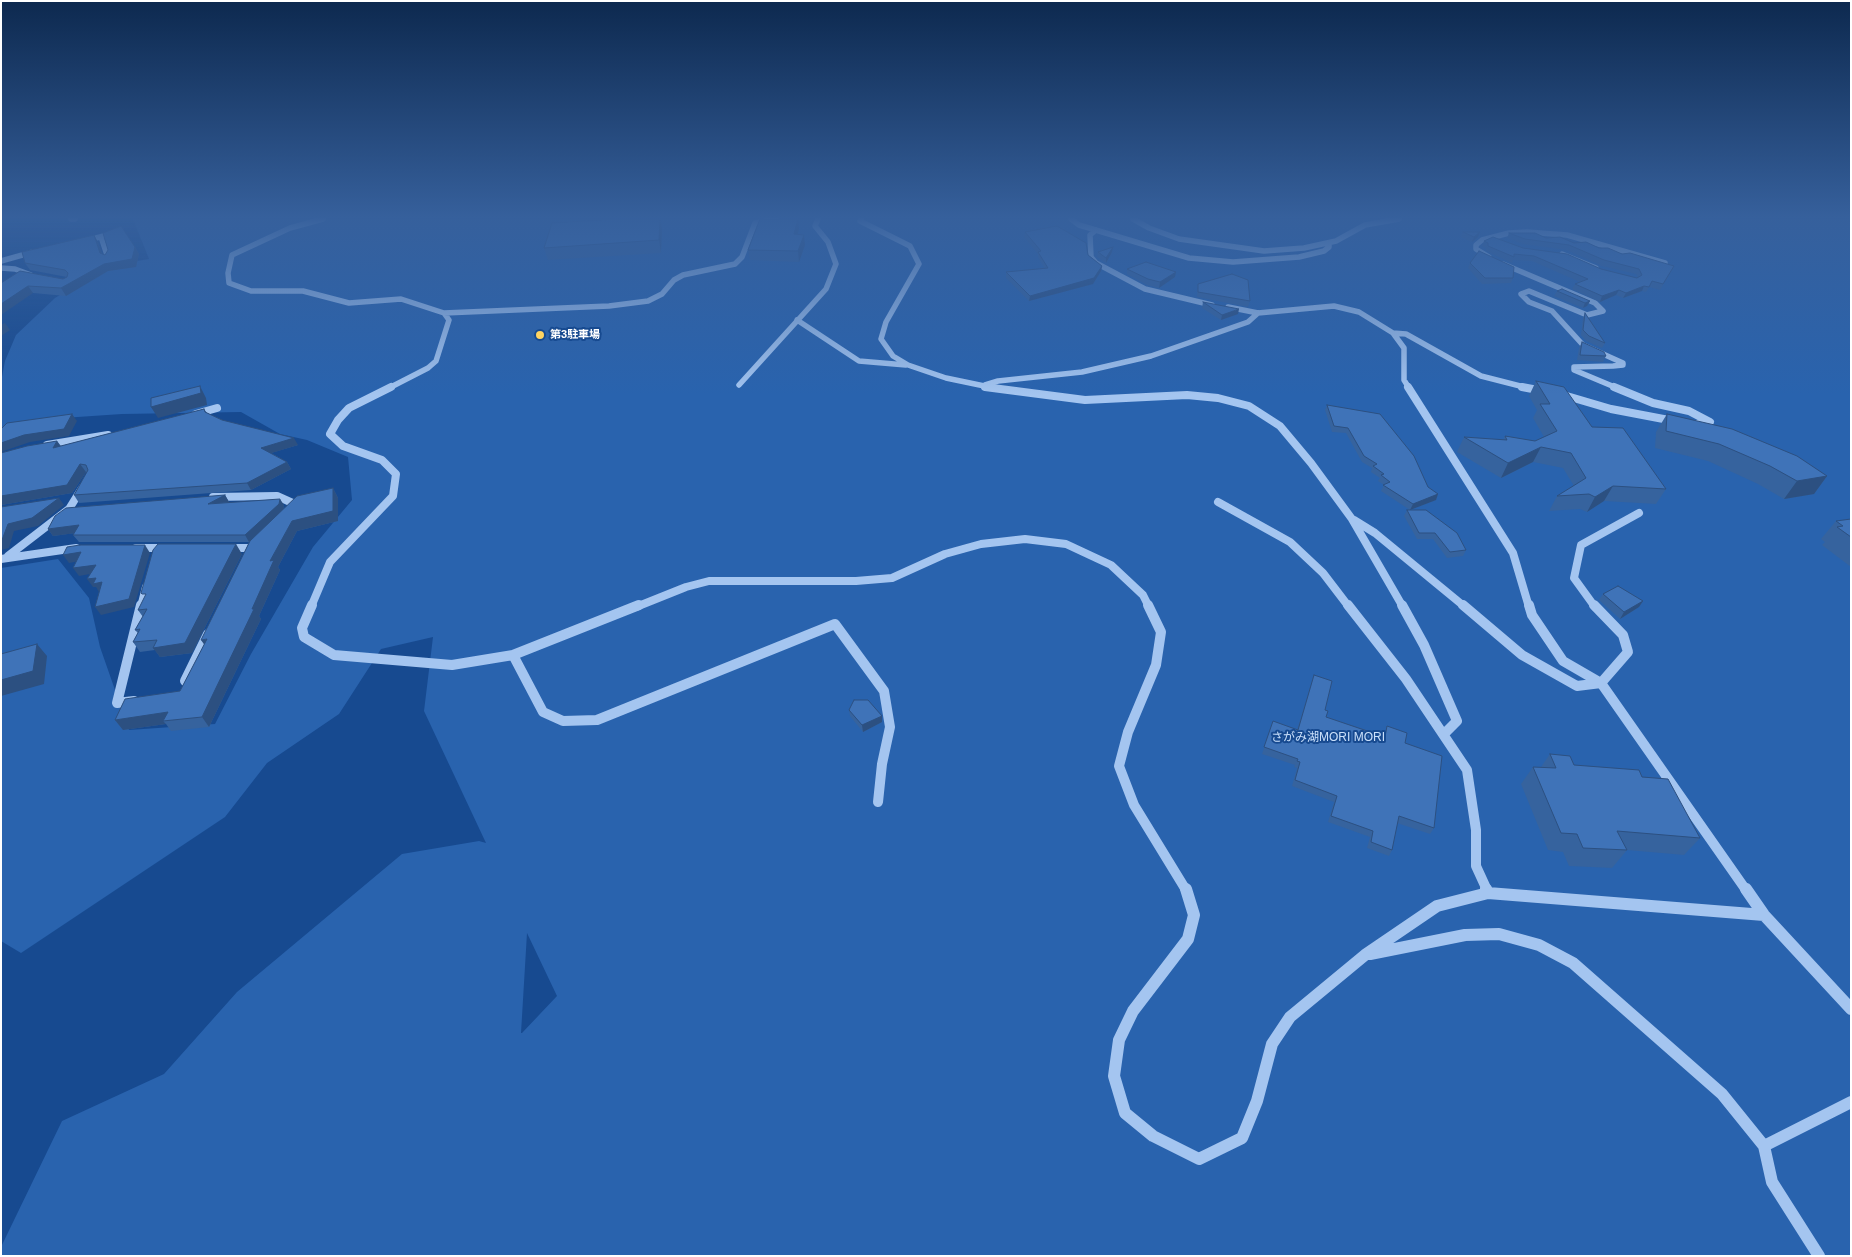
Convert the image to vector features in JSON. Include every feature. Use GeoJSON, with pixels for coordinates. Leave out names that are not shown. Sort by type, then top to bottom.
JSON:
{"type":"FeatureCollection","features":[{"type":"Feature","properties":{"kind":"street"},"geometry":{"type":"LineString","coordinates":[[228,278],[229,283],[251,291],[303,291],[349,303],[401,299],[444,313],[610,306],[648,301],[662,294],[678,278]]}},
{"type":"Feature","properties":{"kind":"street"},"geometry":{"type":"LineString","coordinates":[[739,385],[826,289],[831,278]]}},
{"type":"Feature","properties":{"kind":"street"},"geometry":{"type":"LineString","coordinates":[[911,278],[886,322],[882,339],[893,356],[908,365],[946,378],[980,386],[1085,400],[1187,395],[1218,398],[1249,406],[1280,426],[1311,463],[1352,519],[1374,553],[1424,645],[1457,722],[1444,734]]}},
{"type":"Feature","properties":{"kind":"street"},"geometry":{"type":"LineString","coordinates":[[1122,278],[1145,289],[1196,302],[1258,313],[1334,306],[1359,312],[1393,333],[1404,348],[1404,380],[1424,415],[1513,552],[1532,615],[1563,661],[1601,683],[1764,915],[1851,1009]]}},
{"type":"Feature","properties":{"kind":"street"},"geometry":{"type":"LineString","coordinates":[[1535,278],[1594,303],[1603,311],[1587,315],[1529,291],[1520,294],[1529,302],[1552,311],[1583,345],[1623,363],[1623,365],[1613,366],[1578,366],[1574,367],[1574,370],[1653,403],[1689,411],[1710,422],[1708,424],[1689,424]]}},
{"type":"Feature","properties":{"kind":"street"},"geometry":{"type":"LineString","coordinates":[[444,313],[449,320],[436,362],[428,368],[349,408],[338,420],[330,434],[343,446],[382,460],[396,474],[393,496],[330,562],[302,628],[304,637],[334,656],[452,665],[513,655],[686,587],[709,581],[856,581],[892,578],[945,554],[981,544],[1025,539],[1066,544],[1111,565],[1143,595],[1161,632],[1156,666],[1128,732],[1119,766],[1134,805],[1184,884],[1194,915],[1188,940],[1134,1011],[1119,1040],[1114,1076],[1125,1113],[1152,1136],[1200,1159],[1242,1138],[1257,1101],[1272,1044],[1290,1016],[1365,954],[1437,906],[1488,893],[1764,915]]}},
{"type":"Feature","properties":{"kind":"street"},"geometry":{"type":"LineString","coordinates":[[980,386],[998,381],[1082,372],[1151,356],[1248,322],[1258,313]]}},
{"type":"Feature","properties":{"kind":"street"},"geometry":{"type":"LineString","coordinates":[[797,320],[859,361],[908,365]]}},
{"type":"Feature","properties":{"kind":"street"},"geometry":{"type":"LineString","coordinates":[[1393,333],[1406,334],[1450,360],[1495,381],[1561,394],[1611,409],[1679,422]]}},
{"type":"Feature","properties":{"kind":"street"},"geometry":{"type":"LineString","coordinates":[[191,415],[217,408]]}},
{"type":"Feature","properties":{"kind":"street"},"geometry":{"type":"LineString","coordinates":[[41,446],[120,433]]}},
{"type":"Feature","properties":{"kind":"street"},"geometry":{"type":"LineString","coordinates":[[4,558],[69,509],[88,476]]}},
{"type":"Feature","properties":{"kind":"street"},"geometry":{"type":"LineString","coordinates":[[204,498],[277,496],[297,505],[284,517]]}},
{"type":"Feature","properties":{"kind":"street"},"geometry":{"type":"LineString","coordinates":[[66,500],[76,498]]}},
{"type":"Feature","properties":{"kind":"street"},"geometry":{"type":"LineString","coordinates":[[1218,502],[1290,542],[1323,573],[1406,679],[1444,734],[1467,770],[1476,830],[1476,866],[1488,893]]}},
{"type":"Feature","properties":{"kind":"street"},"geometry":{"type":"LineString","coordinates":[[69,509],[78,509]]}},
{"type":"Feature","properties":{"kind":"street"},"geometry":{"type":"LineString","coordinates":[[1352,519],[1375,533],[1429,576],[1522,655],[1577,686],[1601,683],[1628,652],[1623,635],[1596,608],[1574,578],[1581,545],[1639,512]]}},
{"type":"Feature","properties":{"kind":"street"},"geometry":{"type":"LineString","coordinates":[[221,548],[254,545],[247,556]]}},
{"type":"Feature","properties":{"kind":"street"},"geometry":{"type":"LineString","coordinates":[[4,558],[85,547]]}},
{"type":"Feature","properties":{"kind":"street"},"geometry":{"type":"LineString","coordinates":[[123,548],[171,548]]}},
{"type":"Feature","properties":{"kind":"street"},"geometry":{"type":"LineString","coordinates":[[154,556],[162,548]]}},
{"type":"Feature","properties":{"kind":"street"},"geometry":{"type":"LineString","coordinates":[[143,700],[117,704],[149,575]]}},
{"type":"Feature","properties":{"kind":"street"},"geometry":{"type":"LineString","coordinates":[[513,655],[543,712],[563,721],[597,720],[834,624],[884,691],[890,726],[882,764],[878,802]]}},
{"type":"Feature","properties":{"kind":"street"},"geometry":{"type":"LineString","coordinates":[[183,686],[213,625]]}},
{"type":"Feature","properties":{"kind":"street"},"geometry":{"type":"LineString","coordinates":[[1365,954],[1464,936],[1499,934],[1539,944],[1573,963],[1629,1010],[1722,1094],[1764,1146],[1772,1182],[1819,1256]]}},
{"type":"Feature","properties":{"kind":"street"},"geometry":{"type":"LineString","coordinates":[[1764,1146],[1851,1102]]}},
{"type":"Feature","properties":{"kind":"green space","name":"さがみ湖MORI MORI"},"geometry":{"type":"Polygon","coordinates":[[[88,278],[1851,278],[1851,1256],[1,1256],[1,1247],[62,1121],[164,1074],[237,992],[402,854],[479,841],[486,843],[424,711],[433,637],[381,649],[339,714],[267,763],[225,817],[21,953],[1,941],[1,568],[58,559],[89,598],[100,647],[129,730],[215,724],[251,654],[313,547],[352,500],[348,457],[307,440],[280,434],[241,412],[122,414],[33,420],[1,435],[1,382],[5,361],[16,335],[55,298],[88,278]],[[527,933],[521,1033],[557,996],[527,933]]]}},
{"type":"Feature","properties":{"kind":"building"},"geometry":{"type":"Polygon","coordinates":[[[9,278],[80,278],[61,288],[28,286],[1,304],[1,283],[9,278]]]}},
{"type":"Feature","properties":{"kind":"building"},"geometry":{"type":"Polygon","coordinates":[[[1012,278],[1094,278],[1094,278],[1030,296],[1012,278]]]}},
{"type":"Feature","properties":{"kind":"building"},"geometry":{"type":"Polygon","coordinates":[[[1145,278],[1167,278],[1160,282],[1145,278]]]}},
{"type":"Feature","properties":{"kind":"building"},"geometry":{"type":"Polygon","coordinates":[[[1220,278],[1242,278],[1248,280],[1250,301],[1198,292],[1198,284],[1220,278]]]}},
{"type":"Feature","properties":{"kind":"building"},"geometry":{"type":"Polygon","coordinates":[[[1585,278],[1667,278],[1663,284],[1652,281],[1649,287],[1644,286],[1626,293],[1619,290],[1602,296],[1575,284],[1588,279],[1585,278]]]}},
{"type":"Feature","properties":{"kind":"building"},"geometry":{"type":"Polygon","coordinates":[[[1562,289],[1590,301],[1585,303],[1557,291],[1562,289]]]}},
{"type":"Feature","properties":{"kind":"building"},"geometry":{"type":"Polygon","coordinates":[[[1203,302],[1239,309],[1222,315],[1203,302]]]}},
{"type":"Feature","properties":{"kind":"building"},"geometry":{"type":"Polygon","coordinates":[[[1585,313],[1605,343],[1589,336],[1583,330],[1585,313]]]}},
{"type":"Feature","properties":{"kind":"building"},"geometry":{"type":"Polygon","coordinates":[[[1582,342],[1604,352],[1606,356],[1580,355],[1582,342]]]}},
{"type":"Feature","properties":{"kind":"building"},"geometry":{"type":"Polygon","coordinates":[[[1536,381],[1564,387],[1592,427],[1623,428],[1666,489],[1613,486],[1595,497],[1589,494],[1557,496],[1586,478],[1571,453],[1541,447],[1508,463],[1464,437],[1507,440],[1505,436],[1535,441],[1557,431],[1540,404],[1550,404],[1536,381]]]}},
{"type":"Feature","properties":{"kind":"building"},"geometry":{"type":"Polygon","coordinates":[[[200,386],[201,393],[151,407],[151,398],[200,386]]]}},
{"type":"Feature","properties":{"kind":"building"},"geometry":{"type":"Polygon","coordinates":[[[1327,405],[1380,414],[1414,456],[1428,487],[1438,494],[1413,504],[1383,485],[1390,482],[1381,475],[1384,474],[1373,466],[1377,464],[1364,456],[1348,428],[1334,426],[1327,405]]]}},
{"type":"Feature","properties":{"kind":"building"},"geometry":{"type":"Polygon","coordinates":[[[204,409],[205,412],[222,420],[294,438],[261,448],[287,462],[247,483],[74,495],[88,470],[86,465],[80,464],[67,485],[1,496],[1,453],[57,441],[53,448],[204,409]]]}},
{"type":"Feature","properties":{"kind":"building"},"geometry":{"type":"Polygon","coordinates":[[[72,414],[64,429],[24,435],[1,443],[1,429],[7,423],[72,414]]]}},
{"type":"Feature","properties":{"kind":"building"},"geometry":{"type":"Polygon","coordinates":[[[1667,414],[1732,429],[1797,456],[1827,476],[1797,481],[1770,466],[1719,444],[1666,431],[1667,414]]]}},
{"type":"Feature","properties":{"kind":"building"},"geometry":{"type":"Polygon","coordinates":[[[333,488],[333,511],[292,521],[270,561],[274,560],[252,609],[254,609],[202,717],[163,721],[168,712],[115,720],[125,699],[180,691],[207,639],[201,640],[250,541],[297,496],[333,488]]]}},
{"type":"Feature","properties":{"kind":"building"},"geometry":{"type":"Polygon","coordinates":[[[225,495],[208,504],[280,499],[279,504],[245,535],[73,535],[79,525],[48,529],[55,516],[66,508],[225,495]]]}},
{"type":"Feature","properties":{"kind":"building"},"geometry":{"type":"Polygon","coordinates":[[[59,498],[32,518],[8,524],[1,541],[1,507],[59,498]]]}},
{"type":"Feature","properties":{"kind":"building"},"geometry":{"type":"Polygon","coordinates":[[[1407,510],[1426,510],[1457,533],[1466,550],[1450,552],[1435,533],[1419,533],[1407,510]]]}},
{"type":"Feature","properties":{"kind":"building"},"geometry":{"type":"Polygon","coordinates":[[[1851,519],[1851,537],[1837,527],[1843,526],[1836,521],[1851,519]]]}},
{"type":"Feature","properties":{"kind":"building"},"geometry":{"type":"Polygon","coordinates":[[[158,544],[236,544],[185,643],[153,648],[157,640],[133,642],[140,629],[135,630],[147,609],[138,610],[146,594],[141,593],[153,550],[158,544]]]}},
{"type":"Feature","properties":{"kind":"building"},"geometry":{"type":"Polygon","coordinates":[[[80,545],[145,545],[129,599],[95,607],[102,582],[93,584],[96,578],[87,579],[96,565],[73,568],[81,552],[63,555],[67,547],[80,545]]]}},
{"type":"Feature","properties":{"kind":"building"},"geometry":{"type":"Polygon","coordinates":[[[1618,586],[1643,601],[1624,612],[1603,594],[1618,586]]]}},
{"type":"Feature","properties":{"kind":"building"},"geometry":{"type":"Polygon","coordinates":[[[37,644],[33,671],[1,680],[1,654],[37,644]]]}},
{"type":"Feature","properties":{"kind":"building"},"geometry":{"type":"Polygon","coordinates":[[[1314,675],[1332,681],[1325,710],[1328,711],[1326,717],[1385,737],[1387,726],[1407,733],[1405,743],[1442,756],[1434,828],[1399,816],[1392,850],[1371,842],[1373,831],[1331,816],[1337,796],[1295,780],[1300,762],[1297,761],[1298,759],[1264,747],[1273,721],[1298,730],[1314,675]]]}},
{"type":"Feature","properties":{"kind":"building"},"geometry":{"type":"Polygon","coordinates":[[[854,700],[868,700],[882,716],[862,725],[849,710],[854,700]]]}},
{"type":"Feature","properties":{"kind":"building"},"geometry":{"type":"Polygon","coordinates":[[[1550,754],[1570,756],[1574,765],[1639,770],[1642,777],[1668,779],[1700,838],[1617,831],[1627,850],[1583,848],[1577,834],[1561,833],[1533,767],[1556,768],[1550,754]]]}},
{"type":"Feature","properties":{"kind":"place","name":"第3駐車場"},"geometry":{"type":"Point","coordinates":[540,335]}}]}
